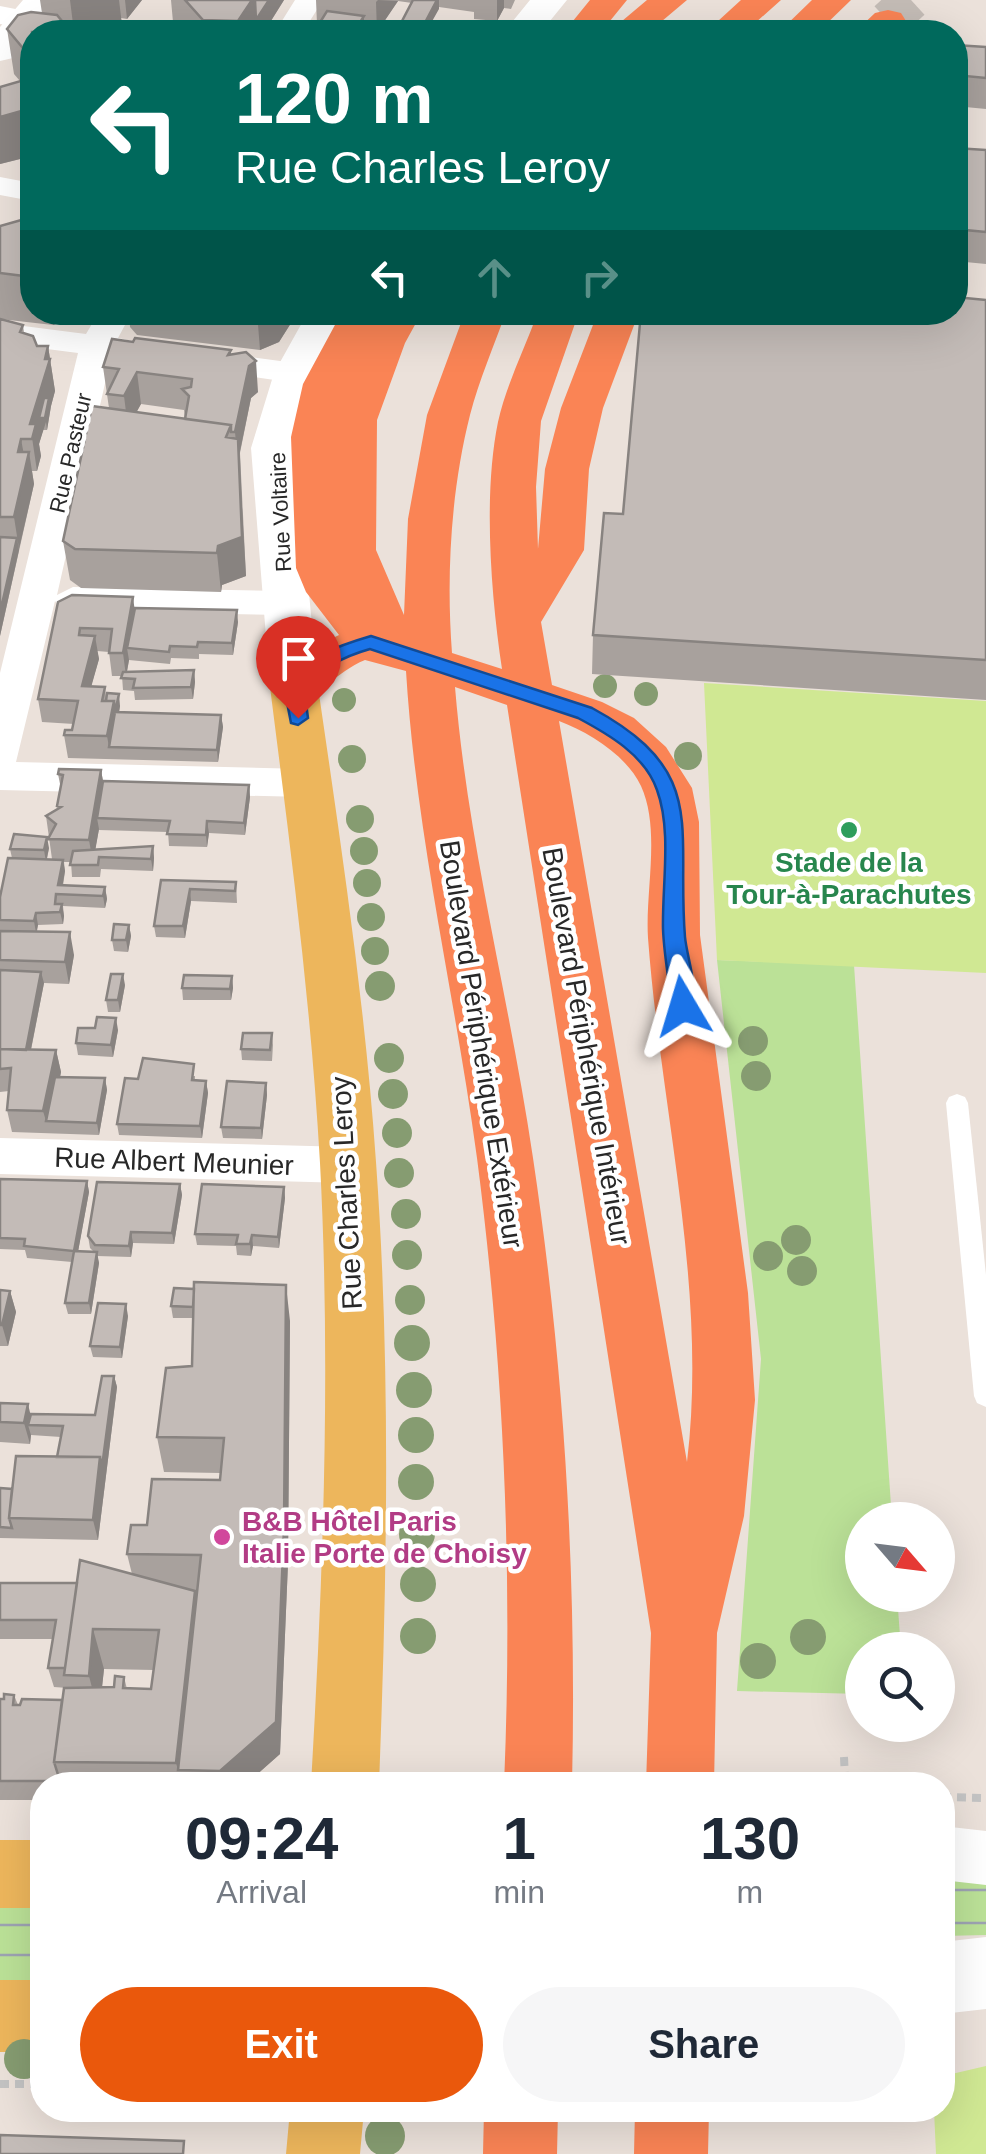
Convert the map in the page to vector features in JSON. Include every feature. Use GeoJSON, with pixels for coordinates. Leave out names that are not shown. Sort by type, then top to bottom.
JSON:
{"type":"FeatureCollection","features":[{"type":"Feature","properties":{"kind":"highway"},"geometry":{"type":"LineString","coordinates":[[592,20],[609,0]]}},
{"type":"Feature","properties":{"kind":"highway"},"geometry":{"type":"LineString","coordinates":[[643,20],[669,0]]}},
{"type":"Feature","properties":{"kind":"highway"},"geometry":{"type":"LineString","coordinates":[[739,20],[763,0]]}},
{"type":"Feature","properties":{"kind":"highway"},"geometry":{"type":"LineString","coordinates":[[810,20],[833,0]]}},
{"type":"Feature","properties":{"kind":"highway"},"geometry":{"type":"LineString","coordinates":[[356,325],[324,384],[312,437],[319,568],[344,615],[371,643],[585,713],[617,730],[649,758],[667,788],[674,822],[674,935],[719,1293],[726,1400],[712,1516],[684,1633]]}},
{"type":"Feature","properties":{"kind":"highway"},"geometry":{"type":"LineString","coordinates":[[394,325],[356,420],[353,550],[432,737]]}},
{"type":"Feature","properties":{"kind":"highway","name":"Boulevard Périphérique Extérieur"},"geometry":{"type":"LineString","coordinates":[[480,325],[457,380],[436,475],[426,602],[432,737],[504,1156],[531,1388],[542,1688],[539,1772]]}},
{"type":"Feature","properties":{"kind":"highway","name":"Boulevard Périphérique Intérieur"},"geometry":{"type":"LineString","coordinates":[[554,325],[520,422],[514,487],[518,622],[684,1633],[680,1772]]}},
{"type":"Feature","properties":{"kind":"highway"},"geometry":{"type":"LineString","coordinates":[[518,622],[561,550],[567,469],[582,408],[614,325]]}},
{"type":"Feature","properties":{"kind":"highway"},"geometry":{"type":"LineString","coordinates":[[294,687],[320,662],[371,643]]}},
{"type":"Feature","properties":{"kind":"highway"},"geometry":{"type":"LineString","coordinates":[[520,2154],[521,2122]]}},
{"type":"Feature","properties":{"kind":"highway"},"geometry":{"type":"LineString","coordinates":[[670,2154],[671,2122]]}},
{"type":"Feature","properties":{"kind":"main road","name":"Rue Charles Leroy"},"geometry":{"type":"LineString","coordinates":[[294,687],[332,969],[348,1165],[355,1514],[345,1772]]}},
{"type":"Feature","properties":{"kind":"main road"},"geometry":{"type":"LineString","coordinates":[[0,1874],[30,1874]]}},
{"type":"Feature","properties":{"kind":"main road"},"geometry":{"type":"LineString","coordinates":[[0,2016],[30,2016]]}},
{"type":"Feature","properties":{"kind":"main road"},"geometry":{"type":"LineString","coordinates":[[323,2154],[326,2122]]}},
{"type":"Feature","properties":{"kind":"street"},"geometry":{"type":"LineString","coordinates":[[532,20],[549,0]]}},
{"type":"Feature","properties":{"kind":"street","name":"Rue Pasteur"},"geometry":{"type":"LineString","coordinates":[[0,756],[97,344],[108,325]]}},
{"type":"Feature","properties":{"kind":"street","name":"Rue Voltaire"},"geometry":{"type":"LineString","coordinates":[[286,603],[274,448],[295,373],[323,325]]}},
{"type":"Feature","properties":{"kind":"street"},"geometry":{"type":"LineString","coordinates":[[0,333],[295,373]]}},
{"type":"Feature","properties":{"kind":"street"},"geometry":{"type":"LineString","coordinates":[[36,598],[286,603]]}},
{"type":"Feature","properties":{"kind":"street","name":"Rue Charles Leroy"},"geometry":{"type":"LineString","coordinates":[[286,603],[294,687]]}},
{"type":"Feature","properties":{"kind":"street"},"geometry":{"type":"LineString","coordinates":[[0,776],[306,783]]}},
{"type":"Feature","properties":{"kind":"street","name":"Rue Albert Meunier"},"geometry":{"type":"LineString","coordinates":[[0,1156],[348,1165]]}},
{"type":"Feature","properties":{"kind":"street"},"geometry":{"type":"LineString","coordinates":[[955,1854],[986,1858]]}},
{"type":"Feature","properties":{"kind":"street"},"geometry":{"type":"LineString","coordinates":[[955,1976],[986,1972]]}},
{"type":"Feature","properties":{"kind":"lane"},"geometry":{"type":"LineString","coordinates":[[956,1103],[986,1396]]}},
{"type":"Feature","properties":{"kind":"path"},"geometry":{"type":"LineString","coordinates":[[844,1756],[845,1772]]}},
{"type":"Feature","properties":{"kind":"path"},"geometry":{"type":"LineString","coordinates":[[955,1797],[986,1798]]}},
{"type":"Feature","properties":{"kind":"path"},"geometry":{"type":"LineString","coordinates":[[0,2084],[30,2084]]}},
{"type":"Feature","properties":{"kind":"green space","name":"Stade de la Tour-à-Parachutes"},"geometry":{"type":"Polygon","coordinates":[[[704,683],[986,701],[986,973],[717,960],[704,683]]]}},
{"type":"Feature","properties":{"kind":"green space"},"geometry":{"type":"Polygon","coordinates":[[[717,960],[854,965],[891,1502],[845,1502],[845,1612],[898,1612],[900,1632],[845,1632],[845,1694],[737,1691],[761,1359],[717,960]]]}},
{"type":"Feature","properties":{"kind":"green space"},"geometry":{"type":"Polygon","coordinates":[[[955,1877],[986,1877],[986,1935],[955,1936],[955,1877]]]}},
{"type":"Feature","properties":{"kind":"green space"},"geometry":{"type":"Polygon","coordinates":[[[30,1891],[30,1989],[0,1990],[0,1892],[30,1891]]]}},
{"type":"Feature","properties":{"kind":"green space"},"geometry":{"type":"Polygon","coordinates":[[[986,2066],[986,2154],[936,2154],[935,2122],[955,2122],[955,2073],[986,2066]]]}},
{"type":"Feature","properties":{"kind":"building"},"geometry":{"type":"Polygon","coordinates":[[[185,0],[252,0],[239,20],[203,20],[185,0]]]}},
{"type":"Feature","properties":{"kind":"building"},"geometry":{"type":"Polygon","coordinates":[[[255,0],[269,0],[256,20],[255,0]]]}},
{"type":"Feature","properties":{"kind":"building"},"geometry":{"type":"Polygon","coordinates":[[[413,0],[437,0],[426,20],[403,20],[413,0]]]}},
{"type":"Feature","properties":{"kind":"building"},"geometry":{"type":"Polygon","coordinates":[[[327,11],[364,16],[362,20],[321,20],[327,11]]]}},
{"type":"Feature","properties":{"kind":"building"},"geometry":{"type":"Polygon","coordinates":[[[18,15],[57,15],[61,20],[20,20],[20,45],[7,29],[18,15]]]}},
{"type":"Feature","properties":{"kind":"building"},"geometry":{"type":"Polygon","coordinates":[[[968,46],[986,47],[986,78],[968,76],[968,46]]]}},
{"type":"Feature","properties":{"kind":"building"},"geometry":{"type":"Polygon","coordinates":[[[20,81],[20,111],[0,117],[0,87],[20,81]]]}},
{"type":"Feature","properties":{"kind":"building"},"geometry":{"type":"Polygon","coordinates":[[[968,149],[986,150],[986,232],[968,230],[968,149]]]}},
{"type":"Feature","properties":{"kind":"building"},"geometry":{"type":"Polygon","coordinates":[[[20,220],[20,276],[0,273],[0,226],[20,220]]]}},
{"type":"Feature","properties":{"kind":"building"},"geometry":{"type":"Polygon","coordinates":[[[968,298],[986,300],[986,660],[593,635],[604,513],[623,514],[640,325],[968,325],[968,298]]]}},
{"type":"Feature","properties":{"kind":"building"},"geometry":{"type":"Polygon","coordinates":[[[0,319],[23,325],[20,332],[33,336],[37,346],[48,346],[45,359],[50,359],[30,424],[36,424],[32,439],[21,439],[18,452],[29,452],[14,517],[0,517],[0,319]]]}},
{"type":"Feature","properties":{"kind":"building"},"geometry":{"type":"Polygon","coordinates":[[[135,338],[231,350],[228,355],[246,352],[256,361],[249,366],[235,432],[231,432],[231,425],[185,419],[189,396],[182,389],[191,387],[192,379],[137,372],[124,396],[107,394],[119,369],[103,367],[112,339],[133,342],[135,338]]]}},
{"type":"Feature","properties":{"kind":"building"},"geometry":{"type":"Polygon","coordinates":[[[44,398],[49,398],[45,418],[39,418],[44,398]]]}},
{"type":"Feature","properties":{"kind":"building"},"geometry":{"type":"Polygon","coordinates":[[[92,406],[231,425],[226,437],[238,439],[242,537],[218,546],[217,553],[75,549],[63,541],[92,406]]]}},
{"type":"Feature","properties":{"kind":"building"},"geometry":{"type":"Polygon","coordinates":[[[0,537],[17,538],[0,613],[0,537]]]}},
{"type":"Feature","properties":{"kind":"building"},"geometry":{"type":"Polygon","coordinates":[[[72,595],[133,597],[123,653],[109,653],[112,629],[80,628],[79,635],[95,636],[82,686],[105,687],[102,701],[114,701],[107,736],[64,735],[65,730],[72,730],[78,701],[38,699],[58,602],[72,595]]]}},
{"type":"Feature","properties":{"kind":"building"},"geometry":{"type":"Polygon","coordinates":[[[135,608],[237,610],[232,643],[170,646],[169,652],[127,648],[135,608]]]}},
{"type":"Feature","properties":{"kind":"building"},"geometry":{"type":"Polygon","coordinates":[[[194,670],[191,687],[133,688],[135,679],[121,678],[123,672],[194,670]]]}},
{"type":"Feature","properties":{"kind":"building"},"geometry":{"type":"Polygon","coordinates":[[[107,693],[119,694],[115,712],[114,701],[106,701],[107,693]]]}},
{"type":"Feature","properties":{"kind":"building"},"geometry":{"type":"Polygon","coordinates":[[[115,712],[221,715],[217,750],[109,747],[115,712]]]}},
{"type":"Feature","properties":{"kind":"building"},"geometry":{"type":"Polygon","coordinates":[[[59,769],[101,770],[89,840],[48,839],[56,824],[46,816],[61,807],[57,806],[63,775],[58,774],[59,769]]]}},
{"type":"Feature","properties":{"kind":"building"},"geometry":{"type":"Polygon","coordinates":[[[103,781],[249,785],[244,823],[207,821],[206,835],[167,834],[170,821],[97,818],[103,781]]]}},
{"type":"Feature","properties":{"kind":"building"},"geometry":{"type":"Polygon","coordinates":[[[14,834],[47,837],[44,850],[10,849],[14,834]]]}},
{"type":"Feature","properties":{"kind":"building"},"geometry":{"type":"Polygon","coordinates":[[[153,846],[151,859],[99,857],[98,865],[70,865],[73,851],[153,846]]]}},
{"type":"Feature","properties":{"kind":"building"},"geometry":{"type":"Polygon","coordinates":[[[8,858],[63,860],[58,885],[105,887],[103,896],[56,894],[55,904],[62,904],[60,912],[36,913],[34,921],[0,920],[8,858]]]}},
{"type":"Feature","properties":{"kind":"building"},"geometry":{"type":"Polygon","coordinates":[[[161,880],[236,882],[235,891],[190,889],[183,926],[154,926],[161,880]]]}},
{"type":"Feature","properties":{"kind":"building"},"geometry":{"type":"Polygon","coordinates":[[[114,924],[129,925],[126,940],[112,940],[114,924]]]}},
{"type":"Feature","properties":{"kind":"building"},"geometry":{"type":"Polygon","coordinates":[[[0,931],[70,932],[65,962],[0,960],[0,931]]]}},
{"type":"Feature","properties":{"kind":"building"},"geometry":{"type":"Polygon","coordinates":[[[0,970],[41,972],[26,1050],[0,1049],[0,970]]]}},
{"type":"Feature","properties":{"kind":"building"},"geometry":{"type":"Polygon","coordinates":[[[111,974],[123,974],[118,1000],[106,1000],[111,974]]]}},
{"type":"Feature","properties":{"kind":"building"},"geometry":{"type":"Polygon","coordinates":[[[184,975],[232,976],[230,989],[182,988],[184,975]]]}},
{"type":"Feature","properties":{"kind":"building"},"geometry":{"type":"Polygon","coordinates":[[[97,1017],[116,1018],[111,1045],[76,1043],[78,1028],[95,1028],[97,1017]]]}},
{"type":"Feature","properties":{"kind":"building"},"geometry":{"type":"Polygon","coordinates":[[[243,1033],[272,1033],[270,1050],[241,1049],[243,1033]]]}},
{"type":"Feature","properties":{"kind":"building"},"geometry":{"type":"Polygon","coordinates":[[[0,1049],[56,1050],[43,1111],[7,1110],[11,1068],[0,1069],[0,1049]]]}},
{"type":"Feature","properties":{"kind":"building"},"geometry":{"type":"Polygon","coordinates":[[[143,1058],[194,1064],[192,1080],[206,1081],[200,1126],[117,1124],[125,1078],[138,1079],[143,1058]]]}},
{"type":"Feature","properties":{"kind":"building"},"geometry":{"type":"Polygon","coordinates":[[[55,1077],[105,1078],[97,1123],[46,1121],[55,1077]]]}},
{"type":"Feature","properties":{"kind":"building"},"geometry":{"type":"Polygon","coordinates":[[[227,1081],[266,1083],[261,1128],[221,1127],[227,1081]]]}},
{"type":"Feature","properties":{"kind":"building"},"geometry":{"type":"Polygon","coordinates":[[[0,1179],[87,1181],[74,1251],[24,1246],[25,1239],[0,1238],[0,1179]]]}},
{"type":"Feature","properties":{"kind":"building"},"geometry":{"type":"Polygon","coordinates":[[[97,1182],[180,1184],[172,1233],[131,1232],[129,1246],[95,1245],[88,1236],[97,1182]]]}},
{"type":"Feature","properties":{"kind":"building"},"geometry":{"type":"Polygon","coordinates":[[[202,1184],[284,1187],[278,1237],[252,1235],[250,1244],[236,1244],[238,1235],[195,1234],[202,1184]]]}},
{"type":"Feature","properties":{"kind":"building"},"geometry":{"type":"Polygon","coordinates":[[[74,1251],[97,1252],[89,1303],[65,1303],[74,1251]]]}},
{"type":"Feature","properties":{"kind":"building","name":"B&B Hôtel Paris Italie Porte de Choisy"},"geometry":{"type":"Polygon","coordinates":[[[194,1282],[286,1285],[284,1528],[276,1722],[220,1771],[178,1770],[201,1555],[127,1554],[131,1525],[147,1525],[152,1479],[220,1480],[224,1438],[157,1437],[166,1368],[192,1366],[194,1282]]]}},
{"type":"Feature","properties":{"kind":"building"},"geometry":{"type":"Polygon","coordinates":[[[174,1288],[194,1289],[193,1307],[171,1306],[174,1288]]]}},
{"type":"Feature","properties":{"kind":"building"},"geometry":{"type":"Polygon","coordinates":[[[0,1290],[10,1291],[2,1325],[0,1325],[0,1290]]]}},
{"type":"Feature","properties":{"kind":"building"},"geometry":{"type":"Polygon","coordinates":[[[98,1303],[126,1304],[120,1347],[90,1346],[98,1303]]]}},
{"type":"Feature","properties":{"kind":"building"},"geometry":{"type":"Polygon","coordinates":[[[102,1376],[114,1376],[102,1467],[100,1457],[57,1457],[63,1426],[28,1425],[31,1414],[95,1415],[102,1376]]]}},
{"type":"Feature","properties":{"kind":"building"},"geometry":{"type":"Polygon","coordinates":[[[0,1403],[28,1404],[24,1423],[0,1422],[0,1403]]]}},
{"type":"Feature","properties":{"kind":"building"},"geometry":{"type":"Polygon","coordinates":[[[16,1456],[100,1457],[93,1520],[9,1518],[16,1456]]]}},
{"type":"Feature","properties":{"kind":"building"},"geometry":{"type":"Polygon","coordinates":[[[0,1488],[12,1489],[12,1528],[0,1527],[0,1488]]]}},
{"type":"Feature","properties":{"kind":"building"},"geometry":{"type":"Polygon","coordinates":[[[80,1560],[195,1591],[176,1763],[54,1762],[64,1688],[114,1687],[115,1676],[124,1677],[123,1688],[151,1689],[159,1630],[93,1629],[89,1676],[64,1675],[80,1560]]]}},
{"type":"Feature","properties":{"kind":"building"},"geometry":{"type":"Polygon","coordinates":[[[0,1583],[77,1583],[65,1668],[48,1668],[56,1620],[0,1620],[0,1583]]]}},
{"type":"Feature","properties":{"kind":"building"},"geometry":{"type":"Polygon","coordinates":[[[4,1694],[14,1695],[13,1705],[20,1705],[22,1699],[62,1700],[54,1762],[57,1772],[30,1772],[30,1781],[0,1781],[0,1699],[4,1699],[4,1694]]]}},
{"type":"Feature","properties":{"kind":"building"},"geometry":{"type":"Polygon","coordinates":[[[0,2135],[184,2141],[183,2154],[0,2154],[0,2135]]]}},
{"type":"Feature","properties":{"kind":"tunnel"},"geometry":{"type":"LineString","coordinates":[[889,20],[911,0]]}},
{"type":"Feature","properties":{"kind":"tram line"},"geometry":{"type":"LineString","coordinates":[[955,1890],[986,1890]]}},
{"type":"Feature","properties":{"kind":"tram line"},"geometry":{"type":"LineString","coordinates":[[955,1923],[986,1923]]}},
{"type":"Feature","properties":{"kind":"tram line"},"geometry":{"type":"LineString","coordinates":[[0,1925],[30,1925]]}},
{"type":"Feature","properties":{"kind":"tram line"},"geometry":{"type":"LineString","coordinates":[[0,1955],[30,1955]]}},
{"type":"Feature","properties":{"kind":"place","name":"Stade de la Tour-à-Parachutes"},"geometry":{"type":"Point","coordinates":[849,830]}},
{"type":"Feature","properties":{"kind":"place","name":"B&B Hôtel Paris Italie Porte de Choisy"},"geometry":{"type":"Point","coordinates":[222,1537]}},
{"type":"Feature","properties":{"kind":"route"},"geometry":{"type":"LineString","coordinates":[[298,718],[294,687],[306,673],[341,651],[371,643],[585,713],[617,730],[649,758],[667,788],[674,822],[674,935],[683,1006]]}}]}
